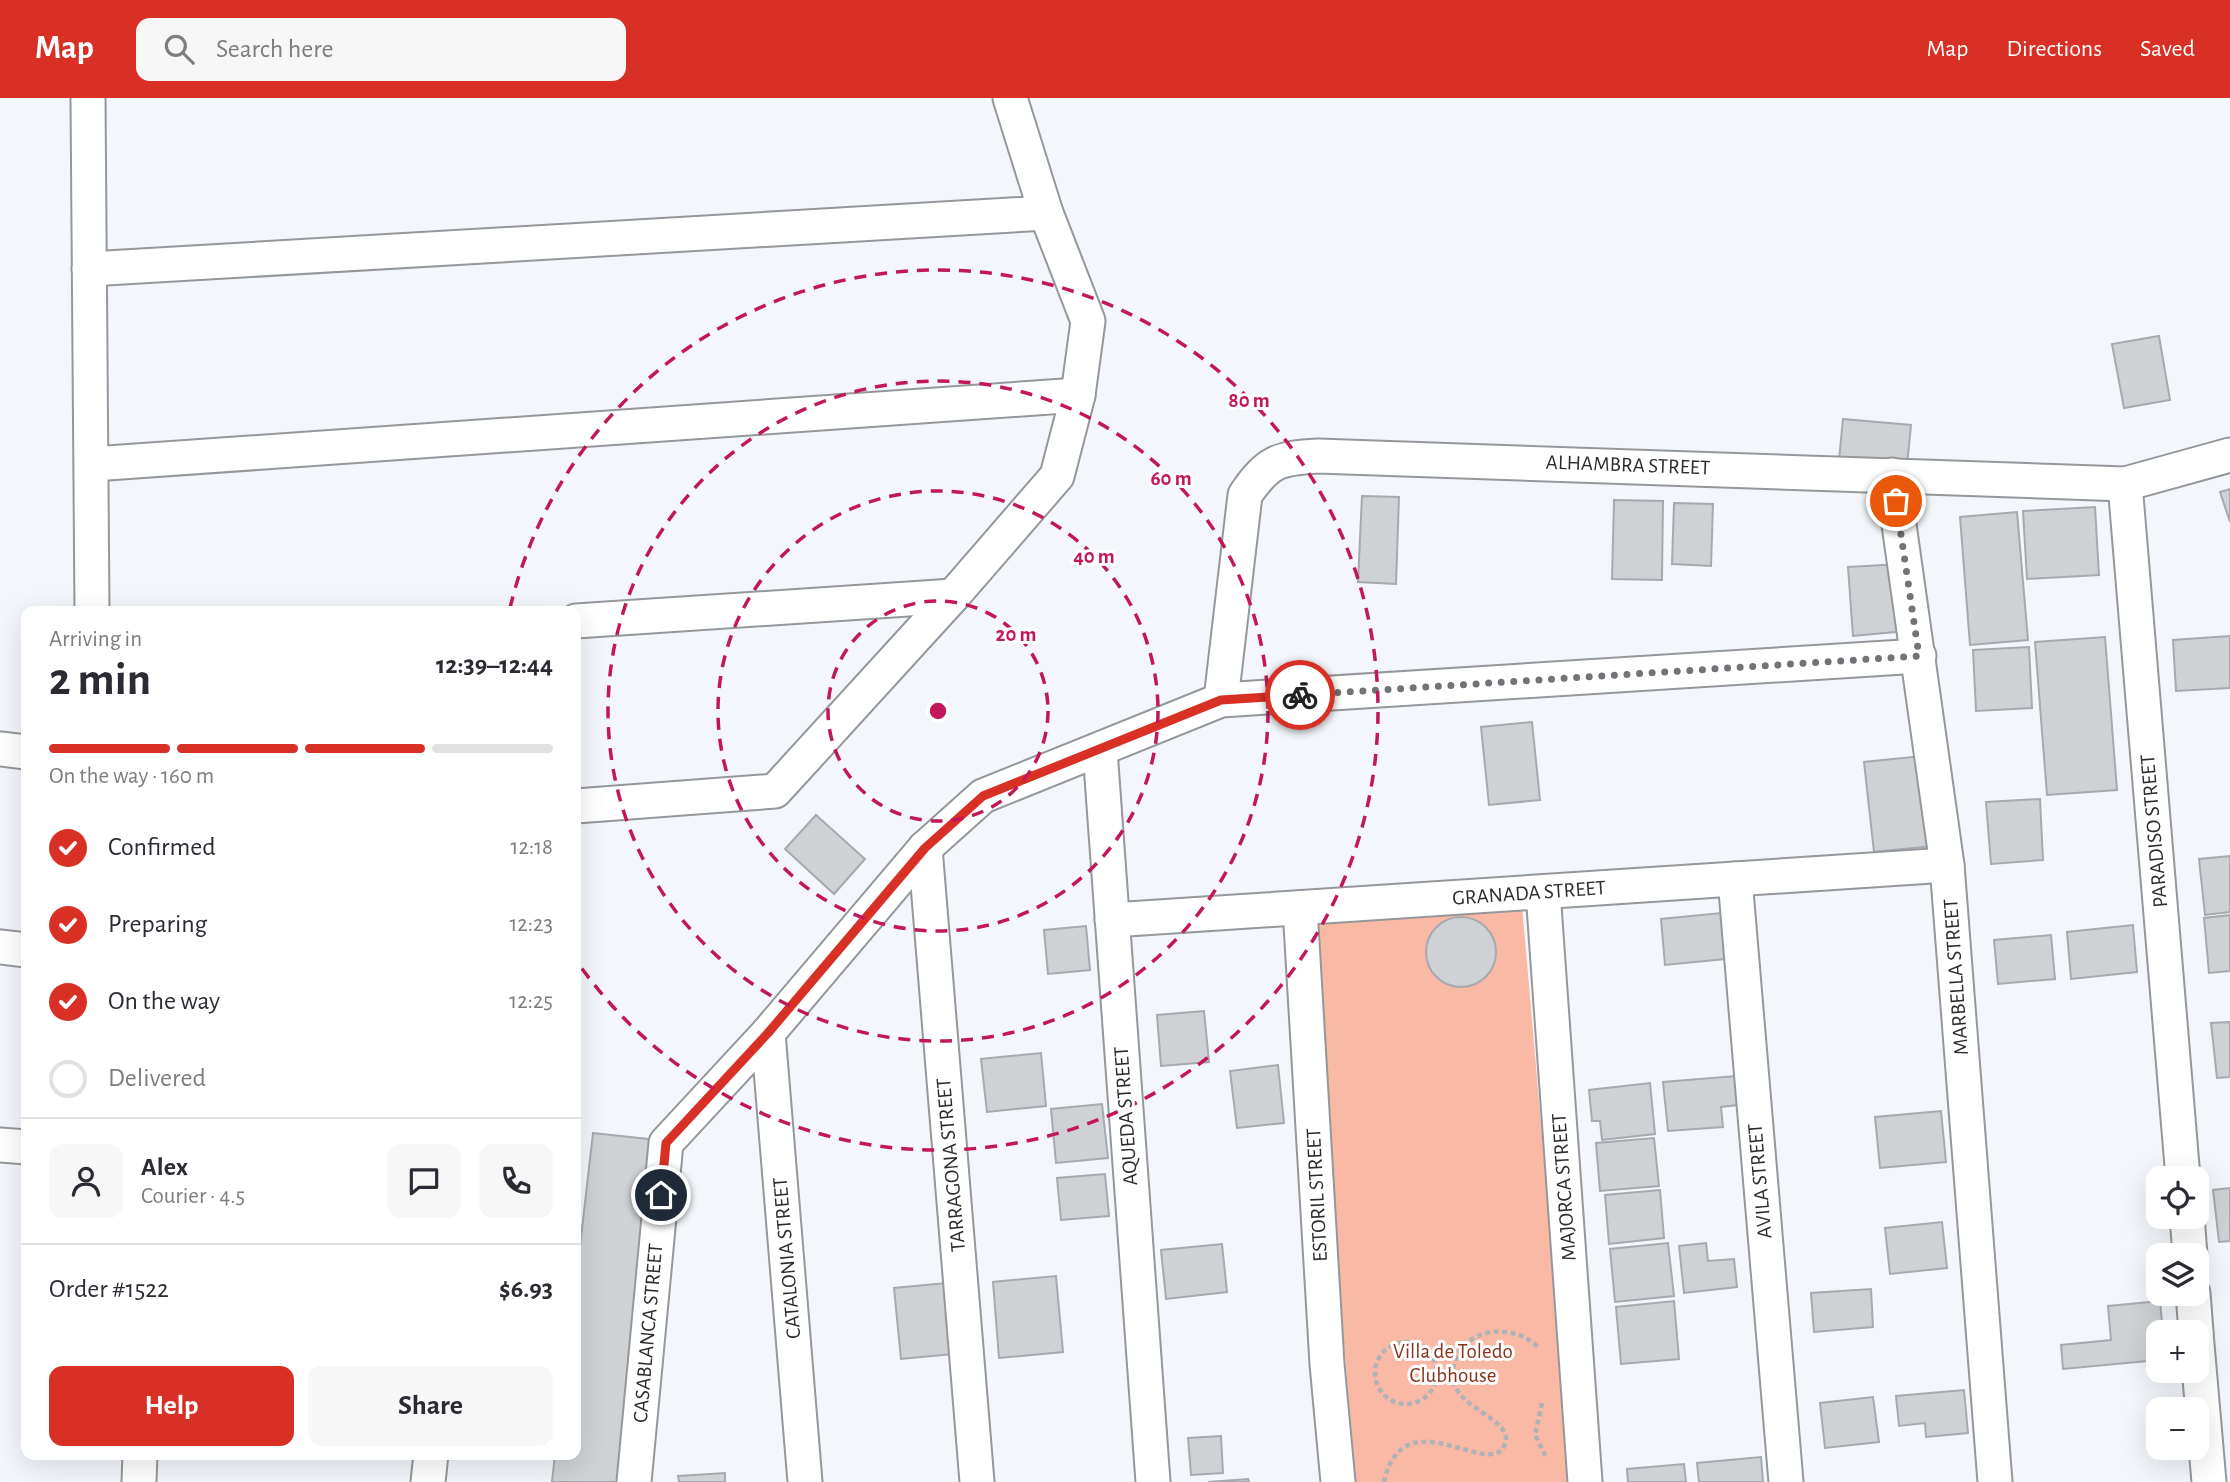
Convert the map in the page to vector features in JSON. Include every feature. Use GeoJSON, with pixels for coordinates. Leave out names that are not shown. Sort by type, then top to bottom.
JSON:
{"type":"FeatureCollection","features":[{"type":"Feature","properties":{"kind":"street"},"geometry":{"type":"LineString","coordinates":[[88,98],[92,606]]}},
{"type":"Feature","properties":{"kind":"street"},"geometry":{"type":"LineString","coordinates":[[581,806],[775,792],[953,596],[1056,476],[1078,395],[1088,321],[1046,214],[1010,98]]}},
{"type":"Feature","properties":{"kind":"street"},"geometry":{"type":"LineString","coordinates":[[89,269],[1046,214]]}},
{"type":"Feature","properties":{"kind":"street"},"geometry":{"type":"LineString","coordinates":[[93,464],[1078,395]]}},
{"type":"Feature","properties":{"kind":"street","name":"ALHAMBRA STREET"},"geometry":{"type":"LineString","coordinates":[[1221,700],[1245,495],[1261,471],[1284,458],[1318,456],[2125,484],[2230,456]]}},
{"type":"Feature","properties":{"kind":"street","name":"MARBELLA STREET"},"geometry":{"type":"LineString","coordinates":[[1892,475],[1947,865],[1995,1482]]}},
{"type":"Feature","properties":{"kind":"street","name":"PARADISO STREET"},"geometry":{"type":"LineString","coordinates":[[2125,484],[2182,1166]]}},
{"type":"Feature","properties":{"kind":"street"},"geometry":{"type":"LineString","coordinates":[[581,621],[953,596]]}},
{"type":"Feature","properties":{"kind":"street"},"geometry":{"type":"LineString","coordinates":[[768,1033],[925,848],[983,796],[1221,700],[1919,656]]}},
{"type":"Feature","properties":{"kind":"street"},"geometry":{"type":"LineString","coordinates":[[0,749],[21,751]]}},
{"type":"Feature","properties":{"kind":"street","name":"AQUEDA STREET"},"geometry":{"type":"LineString","coordinates":[[1100,750],[1153,1482]]}},
{"type":"Feature","properties":{"kind":"street","name":"TARRAGONA STREET"},"geometry":{"type":"LineString","coordinates":[[925,848],[977,1482]]}},
{"type":"Feature","properties":{"kind":"street","name":"GRANADA STREET"},"geometry":{"type":"LineString","coordinates":[[1112,920],[1947,865]]}},
{"type":"Feature","properties":{"kind":"street","name":"AVILA STREET"},"geometry":{"type":"LineString","coordinates":[[1735,879],[1786,1482]]}},
{"type":"Feature","properties":{"kind":"street","name":"MAJORCA STREET"},"geometry":{"type":"LineString","coordinates":[[1543,892],[1585,1482]]}},
{"type":"Feature","properties":{"kind":"street","name":"ESTORIL STREET"},"geometry":{"type":"LineString","coordinates":[[1300,908],[1327,1364],[1338,1482]]}},
{"type":"Feature","properties":{"kind":"street"},"geometry":{"type":"LineString","coordinates":[[0,947],[21,949]]}},
{"type":"Feature","properties":{"kind":"street","name":"CASABLANCA STREET"},"geometry":{"type":"LineString","coordinates":[[634,1482],[666,1143],[768,1033]]}},
{"type":"Feature","properties":{"kind":"street","name":"CATALONIA STREET"},"geometry":{"type":"LineString","coordinates":[[768,1033],[805,1482]]}},
{"type":"Feature","properties":{"kind":"street"},"geometry":{"type":"LineString","coordinates":[[0,1144],[21,1146]]}},
{"type":"Feature","properties":{"kind":"street"},"geometry":{"type":"LineString","coordinates":[[2200,1383],[2209,1482]]}},
{"type":"Feature","properties":{"kind":"street"},"geometry":{"type":"LineString","coordinates":[[139,1460],[139,1482]]}},
{"type":"Feature","properties":{"kind":"street"},"geometry":{"type":"LineString","coordinates":[[428,1482],[430,1460]]}},
{"type":"Feature","properties":{"kind":"path"},"geometry":{"type":"LineString","coordinates":[[1453,1383],[1452,1373],[1457,1357],[1466,1344],[1495,1330],[1511,1330],[1526,1337],[1543,1354]]}},
{"type":"Feature","properties":{"kind":"path"},"geometry":{"type":"LineString","coordinates":[[1384,1482],[1395,1456],[1419,1442],[1451,1444],[1495,1456],[1502,1451],[1507,1435],[1504,1428],[1468,1403],[1425,1348],[1406,1341],[1387,1348],[1376,1364],[1377,1385],[1390,1400],[1411,1404],[1429,1394],[1437,1375],[1436,1365]]}},
{"type":"Feature","properties":{"kind":"path"},"geometry":{"type":"LineString","coordinates":[[1545,1395],[1535,1435],[1549,1467]]}},
{"type":"Feature","properties":{"kind":"green space","name":"Villa de Toledo Clubhouse"},"geometry":{"type":"Polygon","coordinates":[[[1522,905],[1572,1482],[1355,1482],[1311,922],[1522,905]]]}},
{"type":"Feature","properties":{"kind":"building"},"geometry":{"type":"Polygon","coordinates":[[[2159,336],[2170,400],[2124,408],[2112,344],[2159,336]]]}},
{"type":"Feature","properties":{"kind":"building"},"geometry":{"type":"Polygon","coordinates":[[[1843,419],[1911,425],[1907,466],[1839,460],[1843,419]]]}},
{"type":"Feature","properties":{"kind":"building"},"geometry":{"type":"Polygon","coordinates":[[[2230,489],[2230,522],[2220,492],[2230,489]]]}},
{"type":"Feature","properties":{"kind":"building"},"geometry":{"type":"Polygon","coordinates":[[[1362,496],[1399,497],[1396,584],[1358,582],[1362,496]]]}},
{"type":"Feature","properties":{"kind":"building"},"geometry":{"type":"Polygon","coordinates":[[[1614,500],[1663,501],[1662,580],[1612,579],[1614,500]]]}},
{"type":"Feature","properties":{"kind":"building"},"geometry":{"type":"Polygon","coordinates":[[[1674,503],[1713,504],[1711,566],[1672,564],[1674,503]]]}},
{"type":"Feature","properties":{"kind":"building"},"geometry":{"type":"Polygon","coordinates":[[[2095,507],[2099,575],[2027,579],[2023,511],[2095,507]]]}},
{"type":"Feature","properties":{"kind":"building"},"geometry":{"type":"Polygon","coordinates":[[[2017,512],[2028,640],[1970,645],[1960,517],[2017,512]]]}},
{"type":"Feature","properties":{"kind":"building"},"geometry":{"type":"Polygon","coordinates":[[[1901,564],[1906,631],[1853,636],[1848,567],[1901,564]]]}},
{"type":"Feature","properties":{"kind":"building"},"geometry":{"type":"Polygon","coordinates":[[[2230,636],[2230,688],[2176,691],[2173,640],[2230,636]]]}},
{"type":"Feature","properties":{"kind":"building"},"geometry":{"type":"Polygon","coordinates":[[[2105,637],[2117,790],[2047,795],[2035,642],[2105,637]]]}},
{"type":"Feature","properties":{"kind":"building"},"geometry":{"type":"Polygon","coordinates":[[[2029,647],[2032,708],[1976,711],[1973,650],[2029,647]]]}},
{"type":"Feature","properties":{"kind":"building"},"geometry":{"type":"Polygon","coordinates":[[[1532,722],[1540,800],[1489,805],[1481,727],[1532,722]]]}},
{"type":"Feature","properties":{"kind":"building"},"geometry":{"type":"Polygon","coordinates":[[[1922,756],[1932,846],[1874,852],[1864,762],[1922,756]]]}},
{"type":"Feature","properties":{"kind":"building"},"geometry":{"type":"Polygon","coordinates":[[[2040,799],[2043,860],[1991,864],[1986,802],[2040,799]]]}},
{"type":"Feature","properties":{"kind":"building"},"geometry":{"type":"Polygon","coordinates":[[[816,815],[865,859],[834,894],[785,849],[816,815]]]}},
{"type":"Feature","properties":{"kind":"building"},"geometry":{"type":"Polygon","coordinates":[[[2230,856],[2230,912],[2205,915],[2199,859],[2230,856]]]}},
{"type":"Feature","properties":{"kind":"building"},"geometry":{"type":"Polygon","coordinates":[[[1721,913],[1725,959],[1665,965],[1661,919],[1721,913]]]}},
{"type":"Feature","properties":{"kind":"building"},"geometry":{"type":"Polygon","coordinates":[[[2230,915],[2230,971],[2209,973],[2204,918],[2230,915]]]}},
{"type":"Feature","properties":{"kind":"building"},"geometry":{"type":"Polygon","coordinates":[[[1461,917],[1486,927],[1496,952],[1486,977],[1461,987],[1436,977],[1426,952],[1436,927],[1461,917]]]}},
{"type":"Feature","properties":{"kind":"building"},"geometry":{"type":"Polygon","coordinates":[[[2133,925],[2137,972],[2071,979],[2067,932],[2133,925]]]}},
{"type":"Feature","properties":{"kind":"building"},"geometry":{"type":"Polygon","coordinates":[[[1086,926],[1090,970],[1048,974],[1044,930],[1086,926]]]}},
{"type":"Feature","properties":{"kind":"building"},"geometry":{"type":"Polygon","coordinates":[[[2051,935],[2055,979],[1998,984],[1994,940],[2051,935]]]}},
{"type":"Feature","properties":{"kind":"building"},"geometry":{"type":"Polygon","coordinates":[[[1204,1011],[1209,1062],[1161,1066],[1157,1015],[1204,1011]]]}},
{"type":"Feature","properties":{"kind":"building"},"geometry":{"type":"Polygon","coordinates":[[[2230,1022],[2230,1077],[2217,1078],[2211,1023],[2230,1022]]]}},
{"type":"Feature","properties":{"kind":"building"},"geometry":{"type":"Polygon","coordinates":[[[1041,1053],[1046,1106],[987,1112],[981,1059],[1041,1053]]]}},
{"type":"Feature","properties":{"kind":"building"},"geometry":{"type":"Polygon","coordinates":[[[1278,1065],[1284,1123],[1237,1128],[1230,1071],[1278,1065]]]}},
{"type":"Feature","properties":{"kind":"building"},"geometry":{"type":"Polygon","coordinates":[[[1736,1076],[1738,1105],[1721,1107],[1723,1127],[1668,1131],[1663,1082],[1736,1076]]]}},
{"type":"Feature","properties":{"kind":"building"},"geometry":{"type":"Polygon","coordinates":[[[1650,1083],[1655,1134],[1602,1140],[1600,1121],[1592,1121],[1589,1090],[1650,1083]]]}},
{"type":"Feature","properties":{"kind":"building"},"geometry":{"type":"Polygon","coordinates":[[[1102,1104],[1108,1158],[1056,1163],[1051,1109],[1102,1104]]]}},
{"type":"Feature","properties":{"kind":"building"},"geometry":{"type":"Polygon","coordinates":[[[1941,1111],[1946,1162],[1880,1168],[1875,1117],[1941,1111]]]}},
{"type":"Feature","properties":{"kind":"building"},"geometry":{"type":"Polygon","coordinates":[[[593,1133],[657,1140],[621,1482],[552,1482],[554,1460],[581,1460],[581,1237],[593,1133]]]}},
{"type":"Feature","properties":{"kind":"building"},"geometry":{"type":"Polygon","coordinates":[[[1654,1138],[1659,1186],[1600,1191],[1596,1143],[1654,1138]]]}},
{"type":"Feature","properties":{"kind":"building"},"geometry":{"type":"Polygon","coordinates":[[[1105,1174],[1109,1216],[1061,1220],[1057,1178],[1105,1174]]]}},
{"type":"Feature","properties":{"kind":"building"},"geometry":{"type":"Polygon","coordinates":[[[2230,1188],[2230,1241],[2219,1242],[2213,1190],[2230,1188]]]}},
{"type":"Feature","properties":{"kind":"building"},"geometry":{"type":"Polygon","coordinates":[[[1660,1190],[1664,1238],[1609,1244],[1605,1195],[1660,1190]]]}},
{"type":"Feature","properties":{"kind":"building"},"geometry":{"type":"Polygon","coordinates":[[[1942,1222],[1947,1268],[1890,1274],[1885,1228],[1942,1222]]]}},
{"type":"Feature","properties":{"kind":"building"},"geometry":{"type":"Polygon","coordinates":[[[1668,1243],[1674,1296],[1615,1302],[1610,1249],[1668,1243]]]}},
{"type":"Feature","properties":{"kind":"building"},"geometry":{"type":"Polygon","coordinates":[[[1706,1243],[1708,1261],[1734,1259],[1737,1287],[1684,1293],[1679,1246],[1706,1243]]]}},
{"type":"Feature","properties":{"kind":"building"},"geometry":{"type":"Polygon","coordinates":[[[1222,1244],[1227,1292],[1166,1299],[1161,1250],[1222,1244]]]}},
{"type":"Feature","properties":{"kind":"building"},"geometry":{"type":"Polygon","coordinates":[[[1056,1276],[1063,1352],[999,1358],[993,1282],[1056,1276]]]}},
{"type":"Feature","properties":{"kind":"building"},"geometry":{"type":"Polygon","coordinates":[[[946,1283],[953,1354],[901,1359],[894,1288],[946,1283]]]}},
{"type":"Feature","properties":{"kind":"building"},"geometry":{"type":"Polygon","coordinates":[[[1871,1289],[1873,1327],[1814,1332],[1811,1293],[1871,1289]]]}},
{"type":"Feature","properties":{"kind":"building"},"geometry":{"type":"Polygon","coordinates":[[[1674,1301],[1679,1359],[1621,1364],[1616,1307],[1674,1301]]]}},
{"type":"Feature","properties":{"kind":"building"},"geometry":{"type":"Polygon","coordinates":[[[2146,1302],[2146,1306],[2160,1306],[2162,1320],[2146,1320],[2146,1361],[2063,1369],[2061,1345],[2111,1340],[2108,1306],[2146,1302]]]}},
{"type":"Feature","properties":{"kind":"building"},"geometry":{"type":"Polygon","coordinates":[[[1964,1390],[1968,1433],[1926,1437],[1925,1423],[1899,1426],[1896,1396],[1964,1390]]]}},
{"type":"Feature","properties":{"kind":"building"},"geometry":{"type":"Polygon","coordinates":[[[1873,1397],[1879,1442],[1825,1448],[1820,1403],[1873,1397]]]}},
{"type":"Feature","properties":{"kind":"building"},"geometry":{"type":"Polygon","coordinates":[[[1221,1436],[1223,1473],[1191,1475],[1188,1438],[1221,1436]]]}},
{"type":"Feature","properties":{"kind":"building"},"geometry":{"type":"Polygon","coordinates":[[[1761,1457],[1763,1482],[1699,1482],[1697,1463],[1761,1457]]]}},
{"type":"Feature","properties":{"kind":"building"},"geometry":{"type":"Polygon","coordinates":[[[1684,1464],[1686,1482],[1628,1482],[1627,1469],[1684,1464]]]}},
{"type":"Feature","properties":{"kind":"building"},"geometry":{"type":"Polygon","coordinates":[[[725,1473],[725,1482],[679,1482],[678,1476],[725,1473]]]}},
{"type":"Feature","properties":{"kind":"building"},"geometry":{"type":"Polygon","coordinates":[[[1248,1479],[1249,1482],[1208,1482],[1248,1479]]]}},
{"type":"Feature","properties":{"kind":"way so far"},"geometry":{"type":"LineString","coordinates":[[1300,695],[1919,656],[1896,501]]}},
{"type":"Feature","properties":{"kind":"route"},"geometry":{"type":"LineString","coordinates":[[661,1195],[666,1143],[768,1033],[925,848],[983,796],[1221,700],[1300,695]]}}]}
